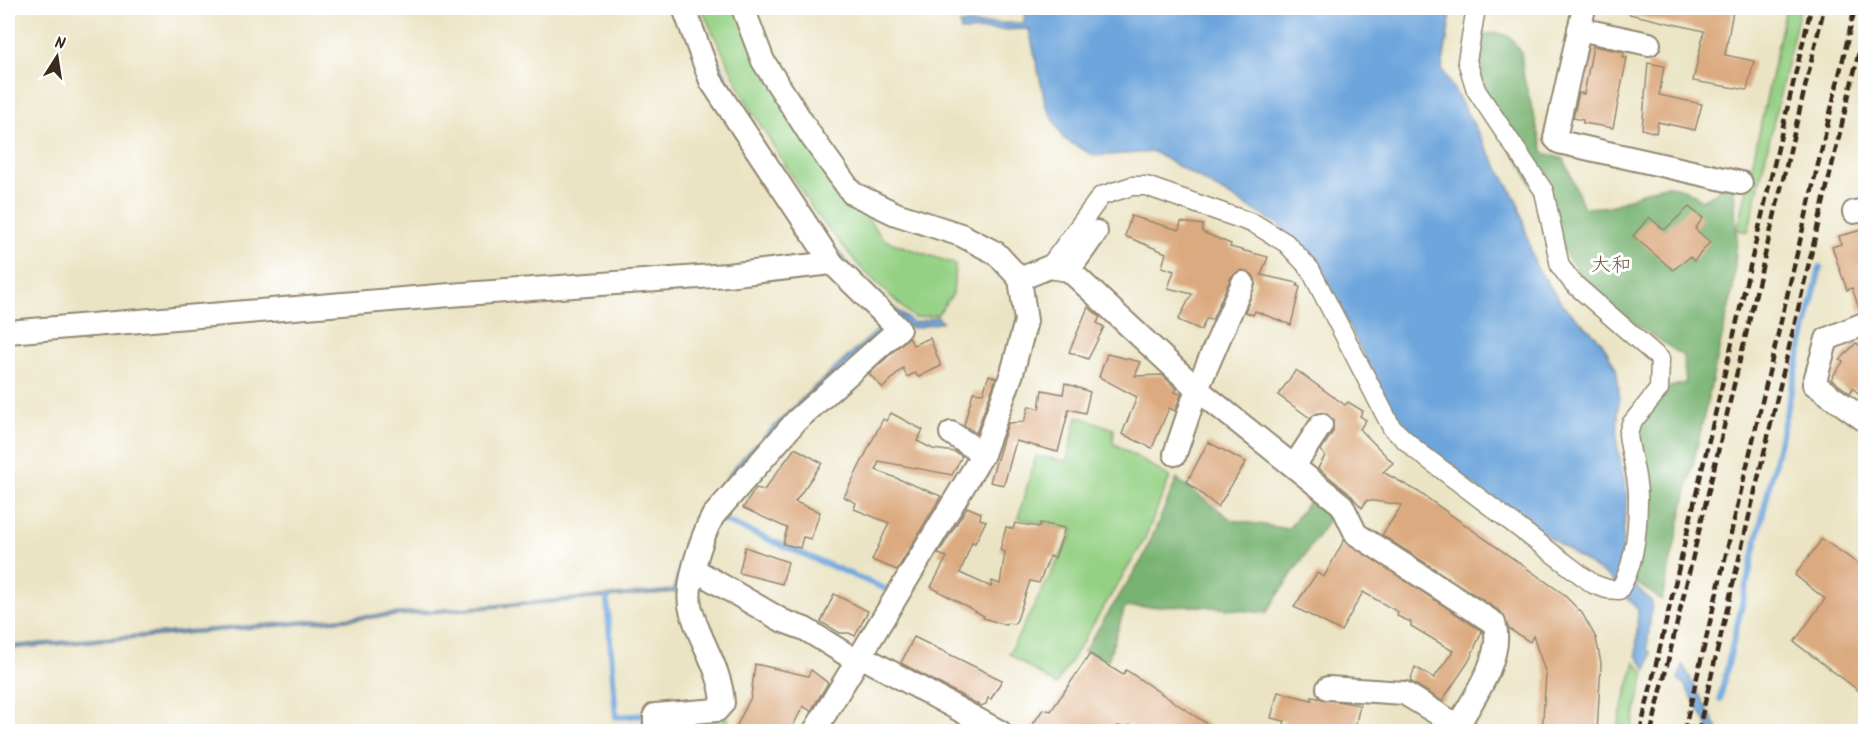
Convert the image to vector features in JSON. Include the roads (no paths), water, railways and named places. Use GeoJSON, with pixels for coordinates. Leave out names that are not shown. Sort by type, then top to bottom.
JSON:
{"type":"FeatureCollection","features":[{"type":"Feature","properties":{"kind":"street"},"geometry":{"type":"LineString","coordinates":[[655,732],[655,715],[717,710],[723,703],[722,685],[690,609],[688,594],[706,529],[713,516],[796,421],[899,328],[832,263],[711,81],[684,8]]}},
{"type":"Feature","properties":{"kind":"street"},"geometry":{"type":"LineString","coordinates":[[743,8],[764,61],[811,136],[852,194],[896,214],[961,234],[996,253],[1020,279],[1026,321],[1012,373],[983,454],[814,732]]}},
{"type":"Feature","properties":{"kind":"street"},"geometry":{"type":"LineString","coordinates":[[1059,269],[1101,196],[1132,186],[1146,186],[1255,224],[1277,235],[1310,269],[1392,428],[1416,450],[1593,584],[1619,590],[1626,579],[1632,560],[1639,497],[1628,434],[1631,424],[1659,389],[1660,359],[1573,283],[1560,266],[1544,191],[1476,90],[1467,61],[1476,8]]}},
{"type":"Feature","properties":{"kind":"street"},"geometry":{"type":"LineString","coordinates":[[1649,44],[1582,18],[1555,138],[1559,142],[1741,183]]}},
{"type":"Feature","properties":{"kind":"street"},"geometry":{"type":"LineString","coordinates":[[1020,279],[1059,269],[1096,232]]}},
{"type":"Feature","properties":{"kind":"street"},"geometry":{"type":"LineString","coordinates":[[8,332],[438,296],[727,275],[832,263]]}},
{"type":"Feature","properties":{"kind":"street"},"geometry":{"type":"LineString","coordinates":[[1059,269],[1197,389],[1342,505],[1356,534],[1494,623],[1496,630],[1489,672],[1463,729],[1404,693],[1328,688]]}},
{"type":"Feature","properties":{"kind":"street"},"geometry":{"type":"LineString","coordinates":[[1175,454],[1197,389],[1243,283]]}},
{"type":"Feature","properties":{"kind":"street"},"geometry":{"type":"LineString","coordinates":[[1866,323],[1827,339],[1814,384],[1866,422]]}},
{"type":"Feature","properties":{"kind":"street"},"geometry":{"type":"LineString","coordinates":[[1294,466],[1321,425]]}},
{"type":"Feature","properties":{"kind":"street"},"geometry":{"type":"LineString","coordinates":[[951,433],[983,454]]}},
{"type":"Feature","properties":{"kind":"street"},"geometry":{"type":"LineString","coordinates":[[695,570],[783,621],[805,629],[1000,732]]}},
{"type":"Feature","properties":{"kind":"water"},"geometry":{"type":"Polygon","coordinates":[[[693,8],[696,8],[734,91],[759,136],[816,223],[847,262],[880,296],[914,323],[938,317],[942,322],[915,328],[906,326],[826,242],[728,92],[693,8]]]}},
{"type":"Feature","properties":{"kind":"water"},"geometry":{"type":"Polygon","coordinates":[[[1025,8],[1452,8],[1442,69],[1518,203],[1535,265],[1562,304],[1601,341],[1616,368],[1619,390],[1617,444],[1627,494],[1620,571],[1652,602],[1647,649],[1651,653],[1647,670],[1636,655],[1638,610],[1611,579],[1489,497],[1401,428],[1313,257],[1278,224],[1154,152],[1094,156],[1064,139],[1046,106],[1029,29],[961,31],[960,24],[1024,23],[1025,8]]]}},
{"type":"Feature","properties":{"kind":"water"},"geometry":{"type":"Polygon","coordinates":[[[880,328],[882,331],[747,459],[700,515],[676,592],[8,649],[8,646],[673,590],[696,514],[744,456],[815,386],[880,328]]]}},
{"type":"Feature","properties":{"kind":"water"},"geometry":{"type":"Polygon","coordinates":[[[1683,665],[1719,731],[1711,731],[1684,684],[1678,679],[1683,665]]]}},
{"type":"Feature","properties":{"kind":"waterway"},"geometry":{"type":"LineString","coordinates":[[1720,699],[1820,267]]}},
{"type":"Feature","properties":{"kind":"waterway"},"geometry":{"type":"LineString","coordinates":[[725,521],[888,590]]}},
{"type":"Feature","properties":{"kind":"waterway"},"geometry":{"type":"LineString","coordinates":[[607,599],[616,717],[645,715],[645,721]]}},
{"type":"Feature","properties":{"kind":"railway"},"geometry":{"type":"LineString","coordinates":[[1640,732],[1811,8]]}},
{"type":"Feature","properties":{"kind":"railway"},"geometry":{"type":"LineString","coordinates":[[1651,732],[1824,8]]}},
{"type":"Feature","properties":{"kind":"railway"},"geometry":{"type":"LineString","coordinates":[[1684,732],[1855,8]]}},
{"type":"Feature","properties":{"kind":"railway"},"geometry":{"type":"LineString","coordinates":[[1698,732],[1866,22]]}},
{"type":"Feature","properties":{"kind":"district","name":"大和"},"geometry":{"type":"Point","coordinates":[1611,266]}}]}
